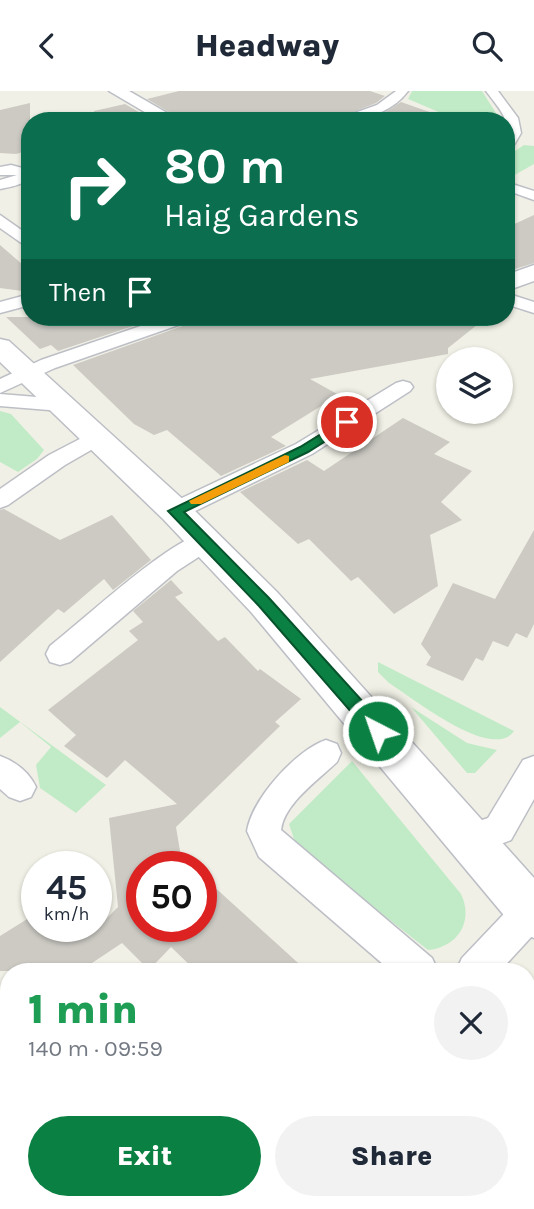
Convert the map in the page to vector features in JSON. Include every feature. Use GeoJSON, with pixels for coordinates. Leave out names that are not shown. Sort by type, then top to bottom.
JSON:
{"type":"FeatureCollection","features":[{"type":"Feature","properties":{"kind":"main road"},"geometry":{"type":"LineString","coordinates":[[118,91],[156,112]]}},
{"type":"Feature","properties":{"kind":"main road"},"geometry":{"type":"LineString","coordinates":[[515,280],[534,272]]}},
{"type":"Feature","properties":{"kind":"main road"},"geometry":{"type":"LineString","coordinates":[[0,347],[205,541],[316,659],[533,912]]}},
{"type":"Feature","properties":{"kind":"street"},"geometry":{"type":"LineString","coordinates":[[366,112],[385,106],[395,100],[402,91]]}},
{"type":"Feature","properties":{"kind":"street"},"geometry":{"type":"LineString","coordinates":[[492,91],[506,112]]}},
{"type":"Feature","properties":{"kind":"street"},"geometry":{"type":"LineString","coordinates":[[0,171],[10,169],[21,172]]}},
{"type":"Feature","properties":{"kind":"street"},"geometry":{"type":"LineString","coordinates":[[0,185],[21,178]]}},
{"type":"Feature","properties":{"kind":"street"},"geometry":{"type":"LineString","coordinates":[[515,188],[534,196]]}},
{"type":"Feature","properties":{"kind":"street"},"geometry":{"type":"LineString","coordinates":[[0,220],[21,237]]}},
{"type":"Feature","properties":{"kind":"street"},"geometry":{"type":"LineString","coordinates":[[515,301],[534,308]]}},
{"type":"Feature","properties":{"kind":"street"},"geometry":{"type":"LineString","coordinates":[[0,308],[21,302]]}},
{"type":"Feature","properties":{"kind":"street"},"geometry":{"type":"LineString","coordinates":[[0,387],[48,364],[158,326]]}},
{"type":"Feature","properties":{"kind":"street"},"geometry":{"type":"LineString","coordinates":[[175,511],[304,449],[403,387]]}},
{"type":"Feature","properties":{"kind":"street"},"geometry":{"type":"LineString","coordinates":[[0,400],[61,405]]}},
{"type":"Feature","properties":{"kind":"street"},"geometry":{"type":"LineString","coordinates":[[0,500],[57,460],[97,437]]}},
{"type":"Feature","properties":{"kind":"street"},"geometry":{"type":"LineString","coordinates":[[60,655],[168,565],[205,541]]}},
{"type":"Feature","properties":{"kind":"street"},"geometry":{"type":"LineString","coordinates":[[326,753],[270,809],[264,822],[264,833],[271,846],[410,963]]}},
{"type":"Feature","properties":{"kind":"street"},"geometry":{"type":"LineString","coordinates":[[471,839],[499,829],[534,771]]}},
{"type":"Feature","properties":{"kind":"street"},"geometry":{"type":"LineString","coordinates":[[483,963],[533,912]]}},
{"type":"Feature","properties":{"kind":"green space"},"geometry":{"type":"Polygon","coordinates":[[[412,91],[482,91],[495,112],[439,112],[408,99],[412,91]]]}},
{"type":"Feature","properties":{"kind":"green space"},"geometry":{"type":"Polygon","coordinates":[[[524,145],[534,146],[534,164],[515,175],[515,151],[524,145]]]}},
{"type":"Feature","properties":{"kind":"green space"},"geometry":{"type":"Polygon","coordinates":[[[0,411],[11,414],[44,450],[37,459],[18,472],[0,462],[0,411]]]}},
{"type":"Feature","properties":{"kind":"green space"},"geometry":{"type":"Polygon","coordinates":[[[378,662],[514,731],[503,738],[489,739],[452,724],[389,683],[378,672],[378,662]]]}},
{"type":"Feature","properties":{"kind":"green space"},"geometry":{"type":"Polygon","coordinates":[[[0,707],[106,785],[76,813],[40,788],[36,765],[51,747],[20,722],[0,738],[0,707]]]}},
{"type":"Feature","properties":{"kind":"green space"},"geometry":{"type":"Polygon","coordinates":[[[411,707],[467,743],[497,750],[475,773],[467,773],[411,707]]]}},
{"type":"Feature","properties":{"kind":"green space"},"geometry":{"type":"Polygon","coordinates":[[[352,761],[461,894],[465,904],[464,923],[461,931],[448,944],[428,950],[308,856],[295,842],[289,824],[352,761]]]}},
{"type":"Feature","properties":{"kind":"building"},"geometry":{"type":"Polygon","coordinates":[[[179,91],[370,91],[385,96],[376,103],[353,112],[169,112],[147,99],[179,91]]]}},
{"type":"Feature","properties":{"kind":"building"},"geometry":{"type":"Polygon","coordinates":[[[401,102],[430,112],[386,112],[401,102]]]}},
{"type":"Feature","properties":{"kind":"building"},"geometry":{"type":"Polygon","coordinates":[[[30,103],[30,112],[21,112],[21,153],[0,153],[0,110],[30,103]]]}},
{"type":"Feature","properties":{"kind":"building"},"geometry":{"type":"Polygon","coordinates":[[[125,104],[139,112],[94,112],[125,104]]]}},
{"type":"Feature","properties":{"kind":"building"},"geometry":{"type":"Polygon","coordinates":[[[534,215],[534,263],[515,269],[515,224],[534,215]]]}},
{"type":"Feature","properties":{"kind":"building"},"geometry":{"type":"Polygon","coordinates":[[[0,245],[21,263],[21,291],[0,288],[0,245]]]}},
{"type":"Feature","properties":{"kind":"building"},"geometry":{"type":"Polygon","coordinates":[[[6,317],[21,317],[21,326],[133,326],[58,351],[51,345],[40,349],[6,317]]]}},
{"type":"Feature","properties":{"kind":"building"},"geometry":{"type":"Polygon","coordinates":[[[183,326],[476,326],[449,347],[436,347],[436,356],[310,379],[339,395],[271,437],[286,446],[221,476],[167,430],[154,435],[134,424],[73,365],[183,326]]]}},
{"type":"Feature","properties":{"kind":"building"},"geometry":{"type":"Polygon","coordinates":[[[403,418],[450,442],[434,454],[472,471],[441,502],[462,520],[430,535],[438,586],[394,614],[358,577],[351,581],[309,539],[298,544],[240,492],[307,460],[324,471],[403,418]]]}},
{"type":"Feature","properties":{"kind":"building"},"geometry":{"type":"Polygon","coordinates":[[[4,509],[60,540],[112,515],[151,560],[113,590],[104,579],[64,613],[58,609],[0,662],[0,510],[4,509]]]}},
{"type":"Feature","properties":{"kind":"building"},"geometry":{"type":"Polygon","coordinates":[[[534,530],[534,624],[527,638],[516,633],[508,647],[493,641],[483,661],[476,658],[463,681],[426,665],[431,657],[421,644],[453,583],[495,599],[534,530]]]}},
{"type":"Feature","properties":{"kind":"building"},"geometry":{"type":"Polygon","coordinates":[[[171,580],[183,593],[175,597],[218,641],[225,637],[258,671],[260,669],[301,699],[275,722],[280,726],[176,827],[180,851],[126,851],[126,942],[217,942],[217,889],[298,963],[188,963],[171,947],[156,963],[142,963],[122,943],[92,963],[0,963],[0,936],[21,923],[21,942],[112,942],[112,913],[118,907],[109,818],[177,804],[125,760],[107,778],[64,746],[76,735],[48,710],[138,640],[129,631],[143,622],[133,611],[171,580]]]}},
{"type":"Feature","properties":{"kind":"slow traffic"},"geometry":{"type":"LineString","coordinates":[[196,501],[285,459]]}},
{"type":"Feature","properties":{"kind":"route"},"geometry":{"type":"LineString","coordinates":[[347,422],[304,449],[175,511],[264,602],[378,731]]}}]}
